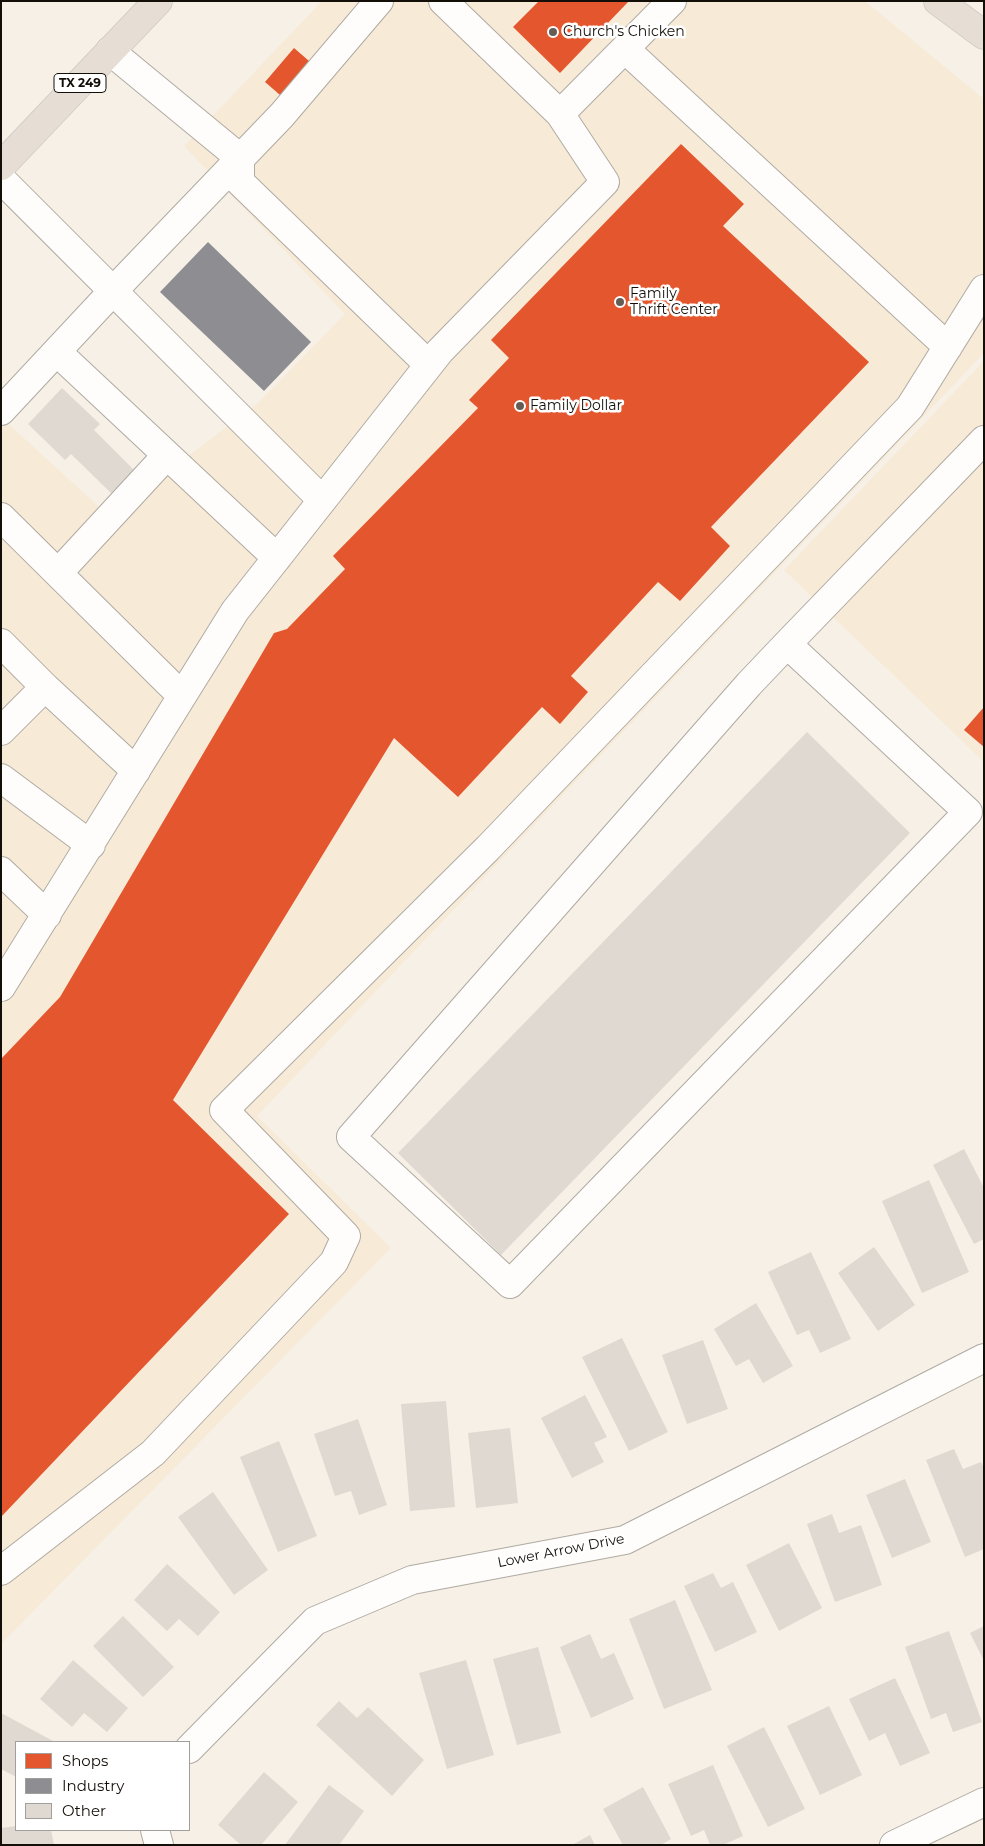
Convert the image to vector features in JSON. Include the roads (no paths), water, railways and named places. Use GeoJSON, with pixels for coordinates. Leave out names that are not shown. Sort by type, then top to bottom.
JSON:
{"type":"FeatureCollection","features":[{"type":"Feature","properties":{"kind":"main road","name":"TX 249"},"geometry":{"type":"LineString","coordinates":[[1,166],[158,1]]}},
{"type":"Feature","properties":{"kind":"main road"},"geometry":{"type":"LineString","coordinates":[[938,1],[984,35]]}},
{"type":"Feature","properties":{"kind":"street"},"geometry":{"type":"LineString","coordinates":[[1,411],[282,115],[379,1]]}},
{"type":"Feature","properties":{"kind":"street"},"geometry":{"type":"LineString","coordinates":[[1,987],[47,916],[235,611],[440,351],[605,182],[560,114],[443,1]]}},
{"type":"Feature","properties":{"kind":"street"},"geometry":{"type":"LineString","coordinates":[[560,114],[672,1]]}},
{"type":"Feature","properties":{"kind":"street"},"geometry":{"type":"LineString","coordinates":[[625,49],[948,347]]}},
{"type":"Feature","properties":{"kind":"street"},"geometry":{"type":"LineString","coordinates":[[110,51],[240,158]]}},
{"type":"Feature","properties":{"kind":"street"},"geometry":{"type":"LineString","coordinates":[[240,158],[240,182],[429,365]]}},
{"type":"Feature","properties":{"kind":"street"},"geometry":{"type":"LineString","coordinates":[[1,179],[322,500]]}},
{"type":"Feature","properties":{"kind":"street"},"geometry":{"type":"LineString","coordinates":[[1,1571],[153,1453],[334,1262],[346,1236],[224,1110],[488,848],[910,407],[984,289]]}},
{"type":"Feature","properties":{"kind":"street"},"geometry":{"type":"LineString","coordinates":[[58,352],[277,558]]}},
{"type":"Feature","properties":{"kind":"street"},"geometry":{"type":"LineString","coordinates":[[787,644],[968,812],[510,1284],[351,1137],[743,691],[787,644],[984,440]]}},
{"type":"Feature","properties":{"kind":"street"},"geometry":{"type":"LineString","coordinates":[[58,573],[168,455]]}},
{"type":"Feature","properties":{"kind":"street"},"geometry":{"type":"LineString","coordinates":[[1,517],[182,696]]}},
{"type":"Feature","properties":{"kind":"street"},"geometry":{"type":"LineString","coordinates":[[1,643],[45,687],[136,771]]}},
{"type":"Feature","properties":{"kind":"street"},"geometry":{"type":"LineString","coordinates":[[1,731],[45,687]]}},
{"type":"Feature","properties":{"kind":"street"},"geometry":{"type":"LineString","coordinates":[[1,778],[91,844]]}},
{"type":"Feature","properties":{"kind":"street"},"geometry":{"type":"LineString","coordinates":[[1,871],[47,916]]}},
{"type":"Feature","properties":{"kind":"street","name":"Lower Arrow Drive"},"geometry":{"type":"LineString","coordinates":[[190,1748],[315,1621],[412,1580],[625,1540],[984,1358]]}},
{"type":"Feature","properties":{"kind":"street"},"geometry":{"type":"LineString","coordinates":[[894,1845],[984,1802]]}},
{"type":"Feature","properties":{"kind":"street"},"geometry":{"type":"LineString","coordinates":[[155,1831],[158,1845]]}},
{"type":"Feature","properties":{"kind":"place","name":"Church's Chicken"},"geometry":{"type":"Point","coordinates":[553,32]}},
{"type":"Feature","properties":{"kind":"place","name":"Family Thrift Center"},"geometry":{"type":"Point","coordinates":[620,302]}},
{"type":"Feature","properties":{"kind":"place","name":"Family Dollar"},"geometry":{"type":"Point","coordinates":[520,406]}}]}
